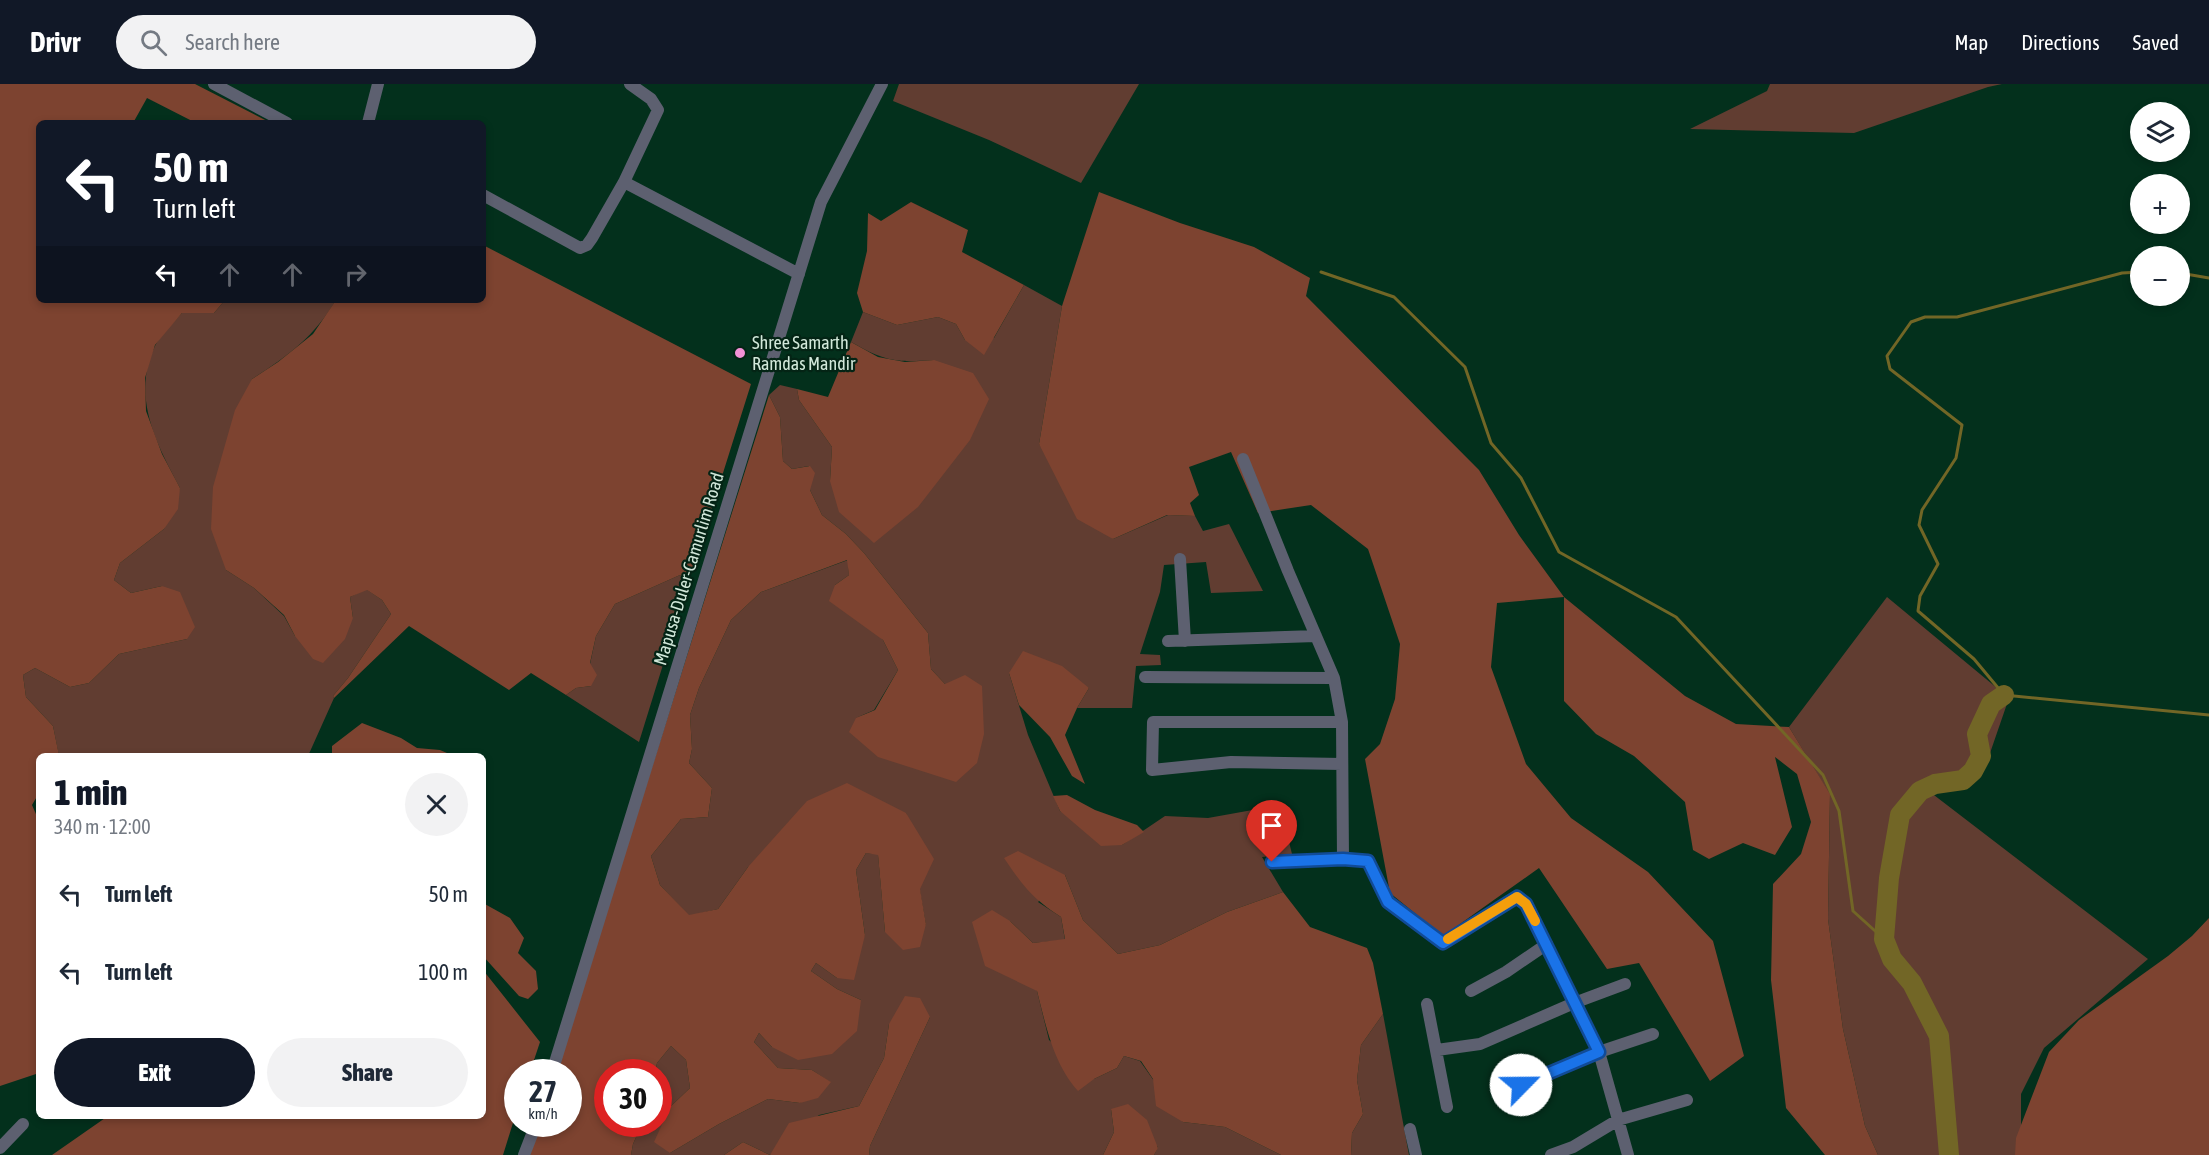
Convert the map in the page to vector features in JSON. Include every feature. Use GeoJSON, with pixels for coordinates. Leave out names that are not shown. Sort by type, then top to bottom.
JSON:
{"type":"FeatureCollection","features":[{"type":"Feature","properties":{"kind":"street"},"geometry":{"type":"LineString","coordinates":[[214,84],[281,120]]}},
{"type":"Feature","properties":{"kind":"street"},"geometry":{"type":"LineString","coordinates":[[486,197],[580,248],[587,245],[624,182],[658,110],[651,99],[630,84]]}},
{"type":"Feature","properties":{"kind":"street","name":"Mapusa-Duler-Camurlim Road"},"geometry":{"type":"LineString","coordinates":[[556,1059],[820,202],[882,84]]}},
{"type":"Feature","properties":{"kind":"street"},"geometry":{"type":"LineString","coordinates":[[369,120],[376,85]]}},
{"type":"Feature","properties":{"kind":"street"},"geometry":{"type":"LineString","coordinates":[[624,182],[799,274]]}},
{"type":"Feature","properties":{"kind":"street"},"geometry":{"type":"LineString","coordinates":[[1243,459],[1334,678],[1342,722],[1343,859]]}},
{"type":"Feature","properties":{"kind":"street"},"geometry":{"type":"LineString","coordinates":[[1180,559],[1185,641]]}},
{"type":"Feature","properties":{"kind":"street"},"geometry":{"type":"LineString","coordinates":[[1168,641],[1316,636]]}},
{"type":"Feature","properties":{"kind":"street"},"geometry":{"type":"LineString","coordinates":[[1145,677],[1334,678]]}},
{"type":"Feature","properties":{"kind":"street"},"geometry":{"type":"LineString","coordinates":[[1342,722],[1153,722],[1152,770],[1231,762],[1342,764]]}},
{"type":"Feature","properties":{"kind":"street"},"geometry":{"type":"LineString","coordinates":[[1272,862],[1343,859],[1368,861],[1388,902],[1443,943],[1517,897],[1526,904],[1599,1052],[1628,1155]]}},
{"type":"Feature","properties":{"kind":"street"},"geometry":{"type":"LineString","coordinates":[[1471,991],[1506,972],[1547,944]]}},
{"type":"Feature","properties":{"kind":"street"},"geometry":{"type":"LineString","coordinates":[[1437,1050],[1480,1044],[1574,1003],[1625,984]]}},
{"type":"Feature","properties":{"kind":"street"},"geometry":{"type":"LineString","coordinates":[[1427,1004],[1447,1107]]}},
{"type":"Feature","properties":{"kind":"street"},"geometry":{"type":"LineString","coordinates":[[1502,1093],[1599,1052],[1653,1034]]}},
{"type":"Feature","properties":{"kind":"street"},"geometry":{"type":"LineString","coordinates":[[1551,1155],[1573,1147],[1618,1120],[1688,1100]]}},
{"type":"Feature","properties":{"kind":"street"},"geometry":{"type":"LineString","coordinates":[[0,1148],[23,1124]]}},
{"type":"Feature","properties":{"kind":"street"},"geometry":{"type":"LineString","coordinates":[[1410,1129],[1416,1155]]}},
{"type":"Feature","properties":{"kind":"street"},"geometry":{"type":"LineString","coordinates":[[524,1155],[531,1137]]}},
{"type":"Feature","properties":{"kind":"shaded area"},"geometry":{"type":"Polygon","coordinates":[[[0,84],[195,84],[265,120],[190,120],[147,98],[135,120],[36,120],[36,303],[222,303],[214,313],[182,313],[155,345],[145,378],[146,411],[162,454],[180,488],[178,509],[164,529],[120,563],[114,580],[131,593],[162,586],[180,592],[195,627],[187,639],[119,654],[89,683],[70,687],[35,668],[23,675],[26,697],[53,726],[59,753],[36,753],[36,798],[32,805],[36,814],[36,1074],[0,1086],[0,84]]]}},
{"type":"Feature","properties":{"kind":"shaded area"},"geometry":{"type":"Polygon","coordinates":[[[899,84],[1139,84],[1081,183],[989,140],[893,101],[899,84]]]}},
{"type":"Feature","properties":{"kind":"shaded area"},"geometry":{"type":"Polygon","coordinates":[[[1770,84],[2002,84],[1854,133],[1690,129],[1767,91],[1770,84]]]}},
{"type":"Feature","properties":{"kind":"shaded area"},"geometry":{"type":"Polygon","coordinates":[[[1099,192],[1180,223],[1254,247],[1310,278],[1306,296],[1479,470],[1519,535],[1564,597],[1497,603],[1491,667],[1526,764],[1571,818],[1648,872],[1713,941],[1744,1056],[1710,1081],[1639,963],[1607,969],[1539,868],[1443,936],[1390,893],[1365,759],[1380,744],[1395,699],[1400,644],[1368,549],[1311,505],[1258,513],[1231,452],[1189,467],[1199,495],[1190,503],[1195,516],[1167,515],[1113,539],[1077,519],[1039,444],[1062,306],[1099,192]]]}},
{"type":"Feature","properties":{"kind":"shaded area"},"geometry":{"type":"Polygon","coordinates":[[[911,202],[968,230],[962,252],[1024,285],[984,355],[965,340],[956,324],[938,317],[897,325],[863,312],[857,293],[867,251],[868,213],[881,221],[911,202]]]}},
{"type":"Feature","properties":{"kind":"shaded area"},"geometry":{"type":"Polygon","coordinates":[[[486,247],[751,384],[689,581],[680,575],[615,604],[596,636],[590,663],[597,675],[591,686],[576,688],[566,695],[531,673],[509,690],[409,626],[334,698],[333,696],[348,678],[391,614],[382,600],[367,590],[350,597],[353,618],[345,639],[323,663],[313,659],[295,636],[284,615],[254,588],[226,570],[211,529],[213,487],[235,410],[252,379],[313,334],[334,303],[486,303],[486,247]]]}},
{"type":"Feature","properties":{"kind":"shaded area"},"geometry":{"type":"Polygon","coordinates":[[[1024,285],[1062,306],[1039,444],[1113,539],[1168,515],[1195,516],[1203,531],[1229,524],[1263,591],[1211,593],[1206,562],[1164,565],[1160,592],[1140,654],[1160,655],[1161,665],[1136,666],[1132,708],[1077,708],[1089,688],[1009,673],[1028,735],[1060,811],[1122,845],[1165,816],[1208,818],[1280,805],[1292,854],[1262,857],[1283,892],[1227,912],[1160,945],[1118,954],[1083,920],[1065,875],[1038,902],[1061,917],[1065,940],[1033,943],[1010,921],[1037,991],[1049,1040],[1094,1079],[1117,1068],[1124,1056],[1140,1061],[1183,1122],[1225,1127],[1281,1155],[1154,1155],[1158,1147],[1111,1109],[1114,1132],[1103,1155],[869,1155],[870,1146],[930,1017],[889,1024],[884,1058],[859,1106],[819,1115],[770,1155],[743,1142],[724,1155],[631,1155],[636,1137],[670,1137],[670,1153],[768,1099],[800,1103],[830,1082],[812,1070],[778,1068],[754,1042],[759,1033],[772,1047],[861,1000],[837,989],[811,971],[816,963],[837,978],[865,935],[856,870],[866,853],[878,854],[885,932],[926,925],[906,813],[748,867],[718,909],[689,916],[660,885],[651,856],[681,819],[708,817],[712,788],[689,763],[692,749],[690,715],[699,688],[731,620],[761,592],[848,560],[849,575],[835,585],[883,640],[898,670],[874,710],[856,718],[945,684],[931,669],[928,633],[864,553],[846,534],[822,515],[810,490],[809,466],[792,469],[783,461],[780,417],[769,395],[780,385],[797,389],[799,400],[832,447],[830,481],[934,360],[900,361],[882,357],[851,342],[863,312],[897,325],[938,317],[956,324],[965,340],[994,338],[1024,285]]]}},
{"type":"Feature","properties":{"kind":"shaded area"},"geometry":{"type":"Polygon","coordinates":[[[222,303],[334,303],[319,325],[299,345],[252,379],[226,570],[254,588],[284,616],[295,636],[353,618],[350,597],[366,589],[382,600],[391,614],[348,678],[333,696],[309,753],[58,753],[53,726],[26,697],[23,675],[35,668],[70,687],[89,683],[119,654],[187,639],[162,586],[131,593],[114,580],[120,563],[164,529],[180,488],[155,436],[146,401],[145,383],[148,365],[155,346],[182,313],[214,313],[222,303]]]}},
{"type":"Feature","properties":{"kind":"shaded area"},"geometry":{"type":"Polygon","coordinates":[[[851,342],[878,357],[905,362],[934,360],[973,373],[989,399],[970,440],[918,507],[874,543],[839,512],[830,481],[832,447],[799,400],[797,389],[828,397],[851,342]]]}},
{"type":"Feature","properties":{"kind":"shaded area"},"geometry":{"type":"Polygon","coordinates":[[[769,395],[780,417],[783,461],[792,469],[810,466],[815,473],[810,490],[822,515],[846,534],[864,553],[928,633],[931,669],[945,684],[965,675],[982,686],[984,734],[977,763],[956,782],[878,757],[849,732],[856,718],[875,710],[898,670],[883,640],[829,601],[835,585],[849,575],[847,560],[761,592],[731,620],[699,688],[690,715],[692,749],[689,763],[712,788],[708,817],[681,819],[651,856],[660,885],[689,915],[718,909],[748,867],[807,801],[847,783],[906,813],[934,859],[920,889],[926,924],[920,947],[903,950],[885,932],[878,855],[866,853],[856,870],[865,935],[854,980],[837,978],[816,963],[811,971],[837,989],[861,1000],[857,1031],[832,1054],[798,1060],[772,1047],[759,1033],[754,1042],[778,1068],[812,1070],[831,1082],[818,1098],[800,1103],[768,1099],[670,1153],[654,1142],[656,1137],[672,1137],[672,1105],[690,1088],[686,1060],[671,1046],[660,1059],[594,1059],[594,1137],[636,1137],[631,1155],[530,1155],[536,1137],[582,1137],[582,1059],[560,1059],[769,395]]]}},
{"type":"Feature","properties":{"kind":"shaded area"},"geometry":{"type":"Polygon","coordinates":[[[680,575],[689,581],[639,742],[566,695],[576,688],[591,686],[590,664],[596,636],[615,604],[680,575]]]}},
{"type":"Feature","properties":{"kind":"shaded area"},"geometry":{"type":"Polygon","coordinates":[[[1564,597],[1685,696],[1736,724],[1789,727],[1830,794],[1828,919],[1843,1029],[1865,1126],[1878,1155],[1825,1155],[1786,1108],[1771,980],[1773,884],[1801,854],[1811,822],[1797,774],[1775,757],[1792,827],[1775,855],[1743,843],[1709,859],[1693,850],[1685,802],[1634,756],[1596,734],[1564,701],[1564,597]]]}},
{"type":"Feature","properties":{"kind":"shaded area"},"geometry":{"type":"Polygon","coordinates":[[[1887,597],[2009,698],[1989,756],[1970,784],[1930,792],[2148,959],[2044,1048],[2021,1094],[2021,1136],[2025,1155],[1878,1155],[1865,1126],[1843,1029],[1828,919],[1830,795],[1789,727],[1887,597]]]}},
{"type":"Feature","properties":{"kind":"shaded area"},"geometry":{"type":"Polygon","coordinates":[[[1023,651],[1062,666],[1089,688],[1065,735],[1085,784],[1072,776],[1050,737],[1019,705],[1009,673],[1023,651]]]}},
{"type":"Feature","properties":{"kind":"shaded area"},"geometry":{"type":"Polygon","coordinates":[[[362,723],[401,738],[417,748],[440,750],[447,753],[332,753],[332,746],[362,723]]]}},
{"type":"Feature","properties":{"kind":"shaded area"},"geometry":{"type":"Polygon","coordinates":[[[1067,795],[1095,810],[1137,825],[1144,832],[1122,845],[1101,846],[1060,811],[1053,796],[1067,795]]]}},
{"type":"Feature","properties":{"kind":"shaded area"},"geometry":{"type":"Polygon","coordinates":[[[1018,851],[1065,875],[1083,920],[1118,954],[1160,945],[1227,912],[1283,892],[1310,927],[1367,948],[1373,963],[1383,1014],[1361,1045],[1357,1080],[1363,1114],[1352,1133],[1351,1155],[1281,1155],[1225,1127],[1183,1122],[1156,1106],[1153,1079],[1141,1061],[1124,1056],[1117,1068],[1094,1079],[1078,1091],[1056,1056],[1037,991],[985,966],[972,922],[992,910],[1010,921],[1033,943],[1065,939],[1061,917],[1029,891],[1004,858],[1018,851]]]}},
{"type":"Feature","properties":{"kind":"shaded area"},"geometry":{"type":"Polygon","coordinates":[[[486,905],[510,918],[524,938],[518,953],[536,971],[538,989],[528,999],[519,996],[486,959],[486,905]]]}},
{"type":"Feature","properties":{"kind":"shaded area"},"geometry":{"type":"Polygon","coordinates":[[[2209,918],[2209,1155],[2015,1155],[2016,1138],[2049,1052],[2079,1020],[2168,956],[2209,918]]]}},
{"type":"Feature","properties":{"kind":"shaded area"},"geometry":{"type":"Polygon","coordinates":[[[486,974],[540,1042],[534,1059],[504,1059],[504,1137],[509,1137],[503,1155],[52,1155],[104,1119],[486,1119],[486,974]]]}},
{"type":"Feature","properties":{"kind":"shaded area"},"geometry":{"type":"Polygon","coordinates":[[[905,996],[920,998],[930,1017],[870,1146],[869,1155],[770,1155],[789,1123],[859,1106],[884,1058],[889,1024],[905,996]]]}},
{"type":"Feature","properties":{"kind":"shaded area"},"geometry":{"type":"Polygon","coordinates":[[[1383,1014],[1409,1155],[1351,1155],[1352,1133],[1363,1114],[1357,1080],[1361,1045],[1383,1014]]]}},
{"type":"Feature","properties":{"kind":"shaded area"},"geometry":{"type":"Polygon","coordinates":[[[671,1046],[686,1060],[690,1088],[672,1105],[672,1059],[660,1059],[671,1046]]]}},
{"type":"Feature","properties":{"kind":"shaded area"},"geometry":{"type":"Polygon","coordinates":[[[1128,1104],[1147,1120],[1158,1148],[1154,1155],[1103,1155],[1114,1132],[1111,1109],[1128,1104]]]}},
{"type":"Feature","properties":{"kind":"shaded area"},"geometry":{"type":"Polygon","coordinates":[[[743,1142],[770,1155],[724,1155],[743,1142]]]}},
{"type":"Feature","properties":{"kind":"waterway"},"geometry":{"type":"LineString","coordinates":[[1321,272],[1394,297],[1465,367],[1491,443],[1521,478],[1559,552],[1676,617],[1823,775],[1839,811],[1853,911],[1884,939]]}},
{"type":"Feature","properties":{"kind":"waterway"},"geometry":{"type":"LineString","coordinates":[[2130,273],[1957,317],[1925,317],[1911,322],[1887,356],[1890,369],[1962,425],[1956,458],[1922,510],[1919,525],[1938,564],[1920,596],[1918,611],[1974,659],[2004,695],[2209,715]]}},
{"type":"Feature","properties":{"kind":"waterway"},"geometry":{"type":"LineString","coordinates":[[2190,275],[2209,278]]}},
{"type":"Feature","properties":{"kind":"waterway"},"geometry":{"type":"LineString","coordinates":[[1949,1155],[1939,1036],[1912,983],[1892,959],[1884,939],[1889,878],[1900,815],[1920,791],[1935,784],[1963,780],[1973,771],[1981,756],[1977,734],[1991,704],[2004,695]]}},
{"type":"Feature","properties":{"kind":"slow traffic"},"geometry":{"type":"LineString","coordinates":[[1448,939],[1517,897],[1526,904],[1535,921]]}},
{"type":"Feature","properties":{"kind":"place","name":"Shree Samarth Ramdas Mandir"},"geometry":{"type":"Point","coordinates":[740,353]}},
{"type":"Feature","properties":{"kind":"route"},"geometry":{"type":"LineString","coordinates":[[1272,862],[1343,859],[1368,861],[1388,902],[1443,943],[1517,897],[1526,904],[1599,1052],[1521,1085]]}}]}
